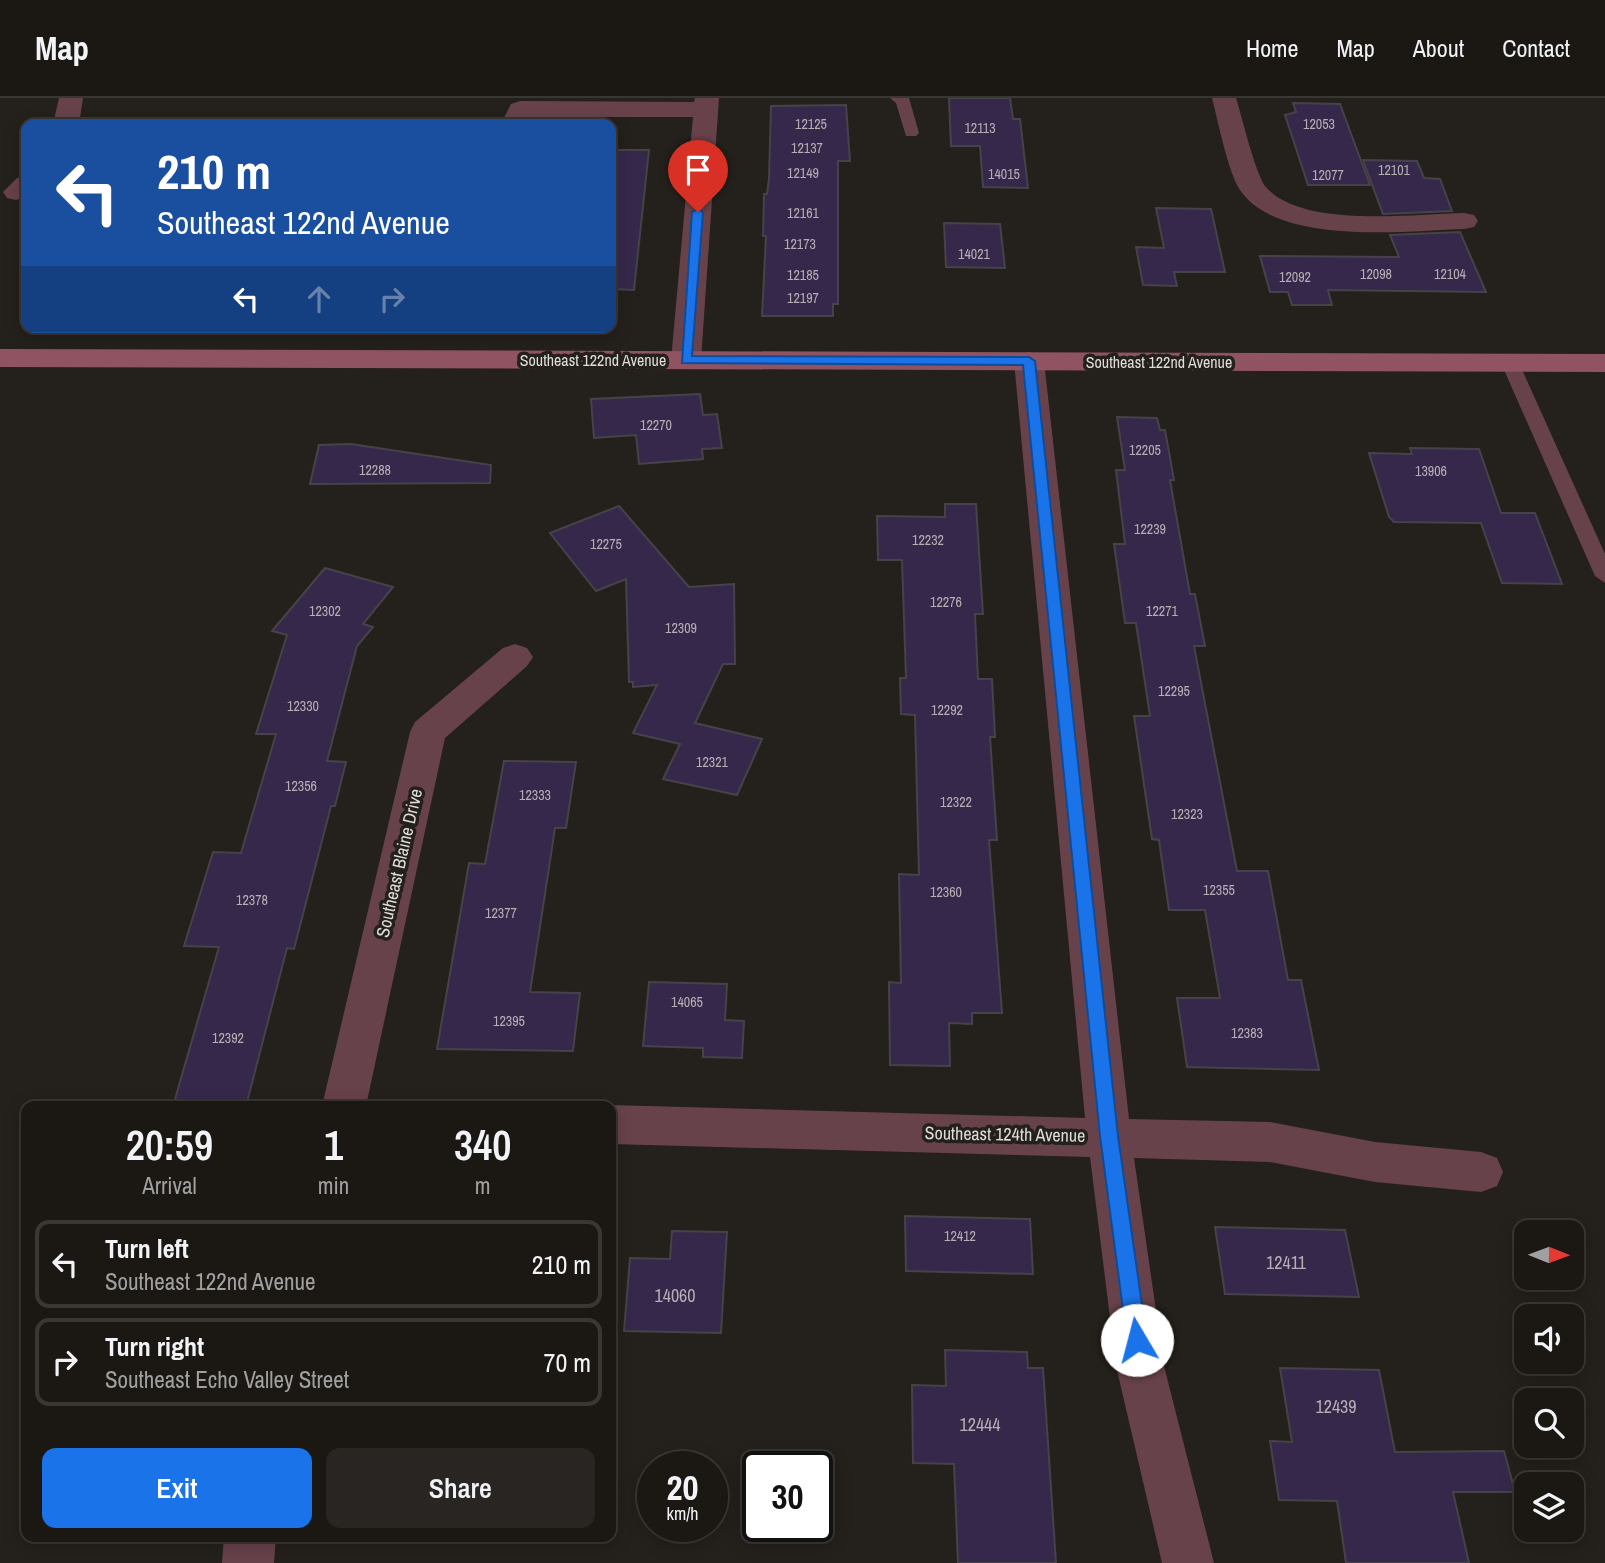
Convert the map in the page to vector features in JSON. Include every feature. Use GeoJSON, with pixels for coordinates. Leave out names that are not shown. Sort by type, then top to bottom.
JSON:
{"type":"FeatureCollection","features":[{"type":"Feature","properties":{"kind":"main road","name":"Southeast 122nd Avenue"},"geometry":{"type":"LineString","coordinates":[[0,358],[1605,363]]}},
{"type":"Feature","properties":{"kind":"street"},"geometry":{"type":"LineString","coordinates":[[67,119],[71,98]]}},
{"type":"Feature","properties":{"kind":"street"},"geometry":{"type":"LineString","coordinates":[[1224,98],[1251,187],[1258,196],[1279,210],[1312,220],[1327,221],[1464,222]]}},
{"type":"Feature","properties":{"kind":"street"},"geometry":{"type":"LineString","coordinates":[[517,117],[706,104],[686,360]]}},
{"type":"Feature","properties":{"kind":"street"},"geometry":{"type":"LineString","coordinates":[[1029,361],[1109,1136],[1140,1366],[1188,1563]]}},
{"type":"Feature","properties":{"kind":"street","name":"Southeast Blaine Drive"},"geometry":{"type":"LineString","coordinates":[[345,1101],[428,732],[515,657]]}},
{"type":"Feature","properties":{"kind":"street","name":"Southeast 124th Avenue"},"geometry":{"type":"LineString","coordinates":[[616,1125],[1270,1142],[1375,1162],[1481,1172]]}},
{"type":"Feature","properties":{"kind":"street"},"geometry":{"type":"LineString","coordinates":[[248,1563],[250,1542]]}},
{"type":"Feature","properties":{"kind":"lane"},"geometry":{"type":"LineString","coordinates":[[898,98],[903,100],[911,133]]}},
{"type":"Feature","properties":{"kind":"lane"},"geometry":{"type":"LineString","coordinates":[[1510,363],[1605,576]]}},
{"type":"Feature","properties":{"kind":"building"},"geometry":{"type":"Polygon","coordinates":[[[949,98],[1010,98],[1013,119],[1020,119],[1028,188],[983,187],[980,146],[951,146],[949,98]]]}},
{"type":"Feature","properties":{"kind":"building"},"geometry":{"type":"Polygon","coordinates":[[[1293,103],[1340,104],[1370,185],[1308,185],[1285,115],[1296,112],[1293,103]]]}},
{"type":"Feature","properties":{"kind":"building"},"geometry":{"type":"Polygon","coordinates":[[[846,105],[850,161],[838,161],[838,304],[833,304],[833,316],[762,316],[766,236],[763,236],[764,194],[767,194],[769,179],[771,106],[846,105]]]}},
{"type":"Feature","properties":{"kind":"building"},"geometry":{"type":"Polygon","coordinates":[[[616,150],[649,150],[634,290],[616,289],[616,150]]]}},
{"type":"Feature","properties":{"kind":"building"},"geometry":{"type":"Polygon","coordinates":[[[1363,160],[1417,161],[1424,178],[1440,179],[1452,211],[1383,214],[1363,160]]]}},
{"type":"Feature","properties":{"kind":"building"},"geometry":{"type":"Polygon","coordinates":[[[1156,208],[1211,209],[1225,272],[1174,272],[1177,286],[1143,285],[1136,247],[1164,248],[1156,208]]]}},
{"type":"Feature","properties":{"kind":"building"},"geometry":{"type":"Polygon","coordinates":[[[944,223],[1000,224],[1005,268],[946,267],[944,223]]]}},
{"type":"Feature","properties":{"kind":"building"},"geometry":{"type":"Polygon","coordinates":[[[1460,232],[1486,292],[1328,290],[1332,305],[1292,305],[1288,292],[1270,292],[1260,256],[1399,257],[1390,235],[1460,232]]]}},
{"type":"Feature","properties":{"kind":"building"},"geometry":{"type":"Polygon","coordinates":[[[700,394],[703,415],[717,414],[722,448],[702,449],[703,459],[639,464],[636,435],[594,438],[591,399],[700,394]]]}},
{"type":"Feature","properties":{"kind":"building"},"geometry":{"type":"Polygon","coordinates":[[[1117,417],[1157,418],[1160,430],[1165,430],[1174,480],[1170,480],[1190,594],[1195,594],[1205,646],[1194,646],[1237,871],[1268,871],[1288,980],[1301,980],[1319,1070],[1187,1067],[1177,998],[1220,998],[1205,910],[1169,910],[1159,840],[1152,839],[1134,716],[1150,716],[1136,623],[1125,623],[1114,544],[1125,544],[1116,470],[1125,470],[1117,417]]]}},
{"type":"Feature","properties":{"kind":"building"},"geometry":{"type":"Polygon","coordinates":[[[351,444],[491,465],[490,483],[310,484],[319,445],[351,444]]]}},
{"type":"Feature","properties":{"kind":"building"},"geometry":{"type":"Polygon","coordinates":[[[1410,448],[1479,449],[1501,513],[1535,513],[1562,584],[1502,583],[1481,523],[1394,522],[1389,517],[1369,453],[1412,454],[1410,448]]]}},
{"type":"Feature","properties":{"kind":"building"},"geometry":{"type":"Polygon","coordinates":[[[945,504],[976,504],[983,614],[975,614],[978,679],[992,679],[995,737],[990,737],[997,840],[989,840],[1002,1013],[972,1013],[972,1024],[949,1023],[950,1066],[890,1065],[889,982],[901,983],[899,874],[919,875],[915,715],[901,714],[900,678],[906,678],[902,560],[878,560],[877,516],[945,517],[945,504]]]}},
{"type":"Feature","properties":{"kind":"building"},"geometry":{"type":"Polygon","coordinates":[[[619,506],[689,587],[734,584],[735,664],[723,664],[695,723],[762,739],[737,795],[663,779],[680,744],[633,733],[657,685],[633,687],[633,682],[629,682],[626,579],[596,591],[550,533],[619,506]]]}},
{"type":"Feature","properties":{"kind":"building"},"geometry":{"type":"Polygon","coordinates":[[[325,568],[393,587],[363,624],[373,627],[357,646],[327,761],[346,762],[335,806],[331,806],[294,949],[287,948],[247,1101],[174,1101],[219,947],[184,946],[213,852],[241,853],[276,734],[256,734],[287,635],[272,631],[325,568]]]}},
{"type":"Feature","properties":{"kind":"building"},"geometry":{"type":"Polygon","coordinates":[[[504,761],[576,762],[566,828],[555,828],[530,992],[580,993],[573,1051],[437,1049],[469,863],[485,864],[504,761]]]}},
{"type":"Feature","properties":{"kind":"building"},"geometry":{"type":"Polygon","coordinates":[[[649,982],[727,984],[725,1020],[744,1021],[742,1058],[703,1057],[703,1048],[643,1046],[649,982]]]}},
{"type":"Feature","properties":{"kind":"building"},"geometry":{"type":"Polygon","coordinates":[[[905,1216],[1030,1219],[1033,1274],[906,1271],[905,1216]]]}},
{"type":"Feature","properties":{"kind":"building"},"geometry":{"type":"Polygon","coordinates":[[[1215,1227],[1345,1230],[1359,1297],[1225,1294],[1215,1227]]]}},
{"type":"Feature","properties":{"kind":"building"},"geometry":{"type":"Polygon","coordinates":[[[672,1231],[727,1232],[721,1333],[624,1331],[630,1258],[670,1259],[672,1231]]]}},
{"type":"Feature","properties":{"kind":"building"},"geometry":{"type":"Polygon","coordinates":[[[945,1350],[1027,1352],[1028,1368],[1043,1368],[1056,1563],[958,1563],[954,1464],[913,1463],[912,1385],[946,1386],[945,1350]]]}},
{"type":"Feature","properties":{"kind":"building"},"geometry":{"type":"Polygon","coordinates":[[[1280,1368],[1379,1370],[1395,1452],[1504,1451],[1514,1492],[1453,1492],[1469,1563],[1346,1563],[1337,1501],[1279,1500],[1270,1441],[1292,1442],[1280,1368]]]}},
{"type":"Feature","properties":{"kind":"route"},"geometry":{"type":"LineString","coordinates":[[698,212],[686,360],[1029,361],[1109,1136],[1137,1340]]}}]}
